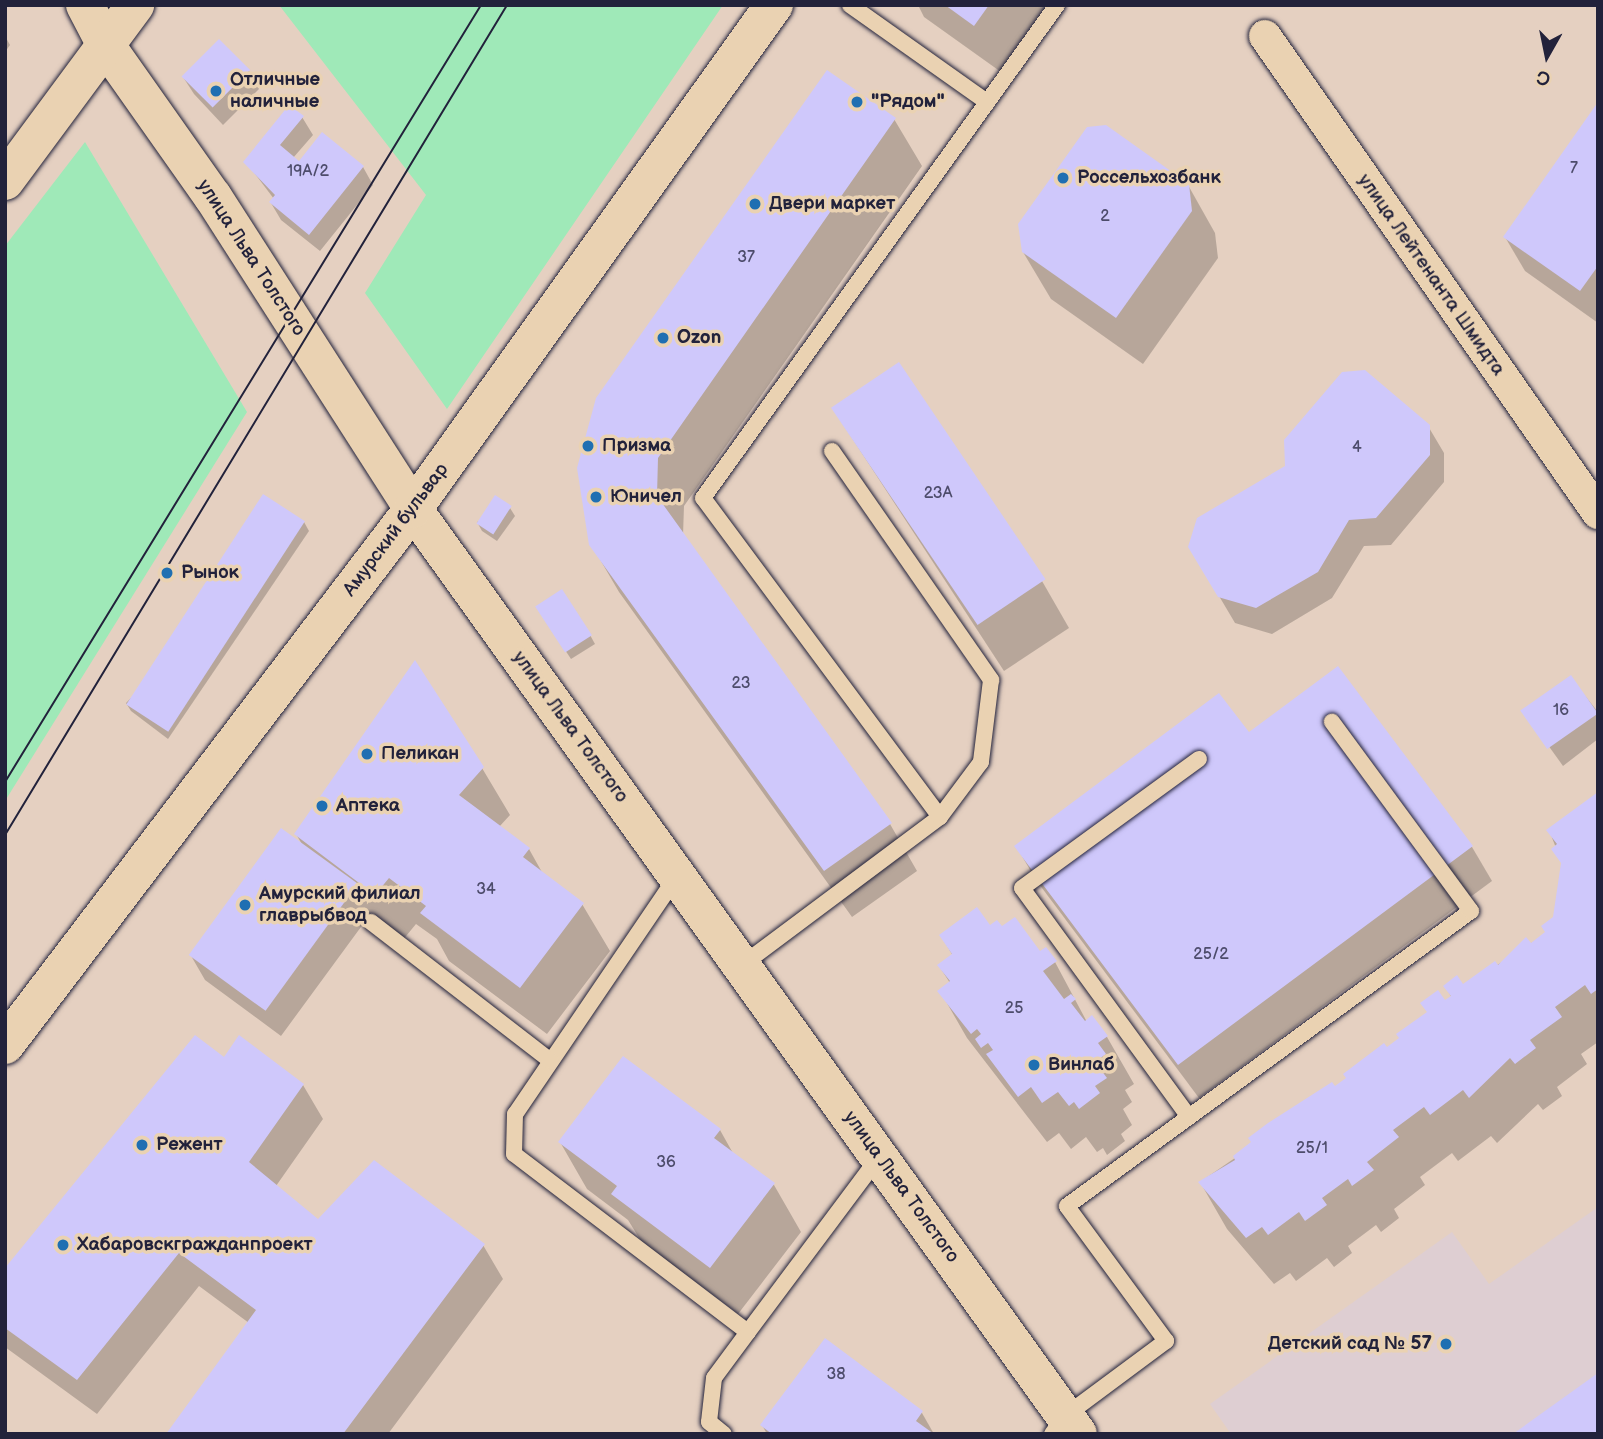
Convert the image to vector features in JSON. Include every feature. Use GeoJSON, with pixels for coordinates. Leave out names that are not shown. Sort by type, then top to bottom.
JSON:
{"type":"FeatureCollection","features":[{"type":"Feature","properties":{"kind":"street","name":"улица Льва Толстого"},"geometry":{"type":"LineString","coordinates":[[85,5],[107,47],[213,197],[413,509],[879,1156],[1065,1428]]}},
{"type":"Feature","properties":{"kind":"street"},"geometry":{"type":"LineString","coordinates":[[5,181],[107,47],[135,5]]}},
{"type":"Feature","properties":{"kind":"street","name":"Амурский бульвар"},"geometry":{"type":"LineString","coordinates":[[5,1045],[413,509],[774,5]]}},
{"type":"Feature","properties":{"kind":"street","name":"улица Лейтенанта Шмидта"},"geometry":{"type":"LineString","coordinates":[[1265,37],[1598,513]]}},
{"type":"Feature","properties":{"kind":"lane"},"geometry":{"type":"LineString","coordinates":[[850,5],[987,102]]}},
{"type":"Feature","properties":{"kind":"lane"},"geometry":{"type":"LineString","coordinates":[[940,817],[703,498],[1057,5]]}},
{"type":"Feature","properties":{"kind":"lane"},"geometry":{"type":"LineString","coordinates":[[742,965],[940,817],[981,762],[991,680],[832,451]]}},
{"type":"Feature","properties":{"kind":"lane"},"geometry":{"type":"LineString","coordinates":[[1065,1428],[1166,1341],[1067,1206],[1471,911],[1332,722]]}},
{"type":"Feature","properties":{"kind":"lane"},"geometry":{"type":"LineString","coordinates":[[1189,1116],[1021,888],[1199,759]]}},
{"type":"Feature","properties":{"kind":"lane"},"geometry":{"type":"LineString","coordinates":[[677,876],[515,1114],[514,1154],[748,1332]]}},
{"type":"Feature","properties":{"kind":"lane"},"geometry":{"type":"LineString","coordinates":[[371,922],[551,1061]]}},
{"type":"Feature","properties":{"kind":"lane"},"geometry":{"type":"LineString","coordinates":[[724,1434],[709,1422],[714,1378],[879,1156]]}},
{"type":"Feature","properties":{"kind":"shaded area","name":"Детский сад № 57"},"geometry":{"type":"Polygon","coordinates":[[[1598,1207],[1598,1434],[1231,1434],[1210,1404],[1452,1232],[1489,1284],[1598,1207]]]}},
{"type":"Feature","properties":{"kind":"green space"},"geometry":{"type":"Polygon","coordinates":[[[279,5],[723,5],[447,409],[365,293],[426,195],[279,5]]]}},
{"type":"Feature","properties":{"kind":"green space"},"geometry":{"type":"Polygon","coordinates":[[[85,142],[247,412],[5,801],[5,246],[85,142]]]}},
{"type":"Feature","properties":{"kind":"building"},"geometry":{"type":"Polygon","coordinates":[[[945,5],[989,5],[974,26],[945,5]]]}},
{"type":"Feature","properties":{"kind":"building"},"geometry":{"type":"Polygon","coordinates":[[[219,39],[250,70],[213,108],[182,76],[219,39]]]}},
{"type":"Feature","properties":{"kind":"building"},"geometry":{"type":"Polygon","coordinates":[[[827,70],[896,118],[658,458],[657,496],[892,823],[824,871],[589,545],[577,468],[596,398],[827,70]]]}},
{"type":"Feature","properties":{"kind":"building"},"geometry":{"type":"Polygon","coordinates":[[[1598,102],[1598,266],[1580,291],[1503,237],[1598,102]]]}},
{"type":"Feature","properties":{"kind":"building"},"geometry":{"type":"Polygon","coordinates":[[[289,105],[304,116],[280,145],[299,161],[322,132],[364,166],[309,235],[269,202],[275,195],[243,162],[289,105]]]}},
{"type":"Feature","properties":{"kind":"building"},"geometry":{"type":"Polygon","coordinates":[[[1106,125],[1189,184],[1192,211],[1116,318],[1022,252],[1018,224],[1087,127],[1106,125]]]}},
{"type":"Feature","properties":{"kind":"building"},"geometry":{"type":"Polygon","coordinates":[[[899,362],[1046,579],[978,625],[831,408],[899,362]]]}},
{"type":"Feature","properties":{"kind":"building"},"geometry":{"type":"Polygon","coordinates":[[[1365,370],[1430,425],[1430,455],[1376,518],[1349,520],[1318,572],[1256,608],[1218,597],[1188,547],[1197,518],[1285,466],[1284,440],[1342,372],[1365,370]]]}},
{"type":"Feature","properties":{"kind":"building"},"geometry":{"type":"Polygon","coordinates":[[[263,494],[305,521],[168,732],[126,705],[263,494]]]}},
{"type":"Feature","properties":{"kind":"building"},"geometry":{"type":"Polygon","coordinates":[[[495,495],[512,506],[493,534],[476,524],[495,495]]]}},
{"type":"Feature","properties":{"kind":"building"},"geometry":{"type":"Polygon","coordinates":[[[562,589],[592,635],[565,653],[535,606],[562,589]]]}},
{"type":"Feature","properties":{"kind":"building"},"geometry":{"type":"Polygon","coordinates":[[[415,660],[484,767],[459,795],[530,848],[523,857],[584,903],[520,988],[420,913],[426,906],[389,878],[375,895],[294,834],[415,660]]]}},
{"type":"Feature","properties":{"kind":"building"},"geometry":{"type":"Polygon","coordinates":[[[1338,666],[1473,846],[1178,1065],[1014,846],[1219,693],[1249,732],[1338,666]]]}},
{"type":"Feature","properties":{"kind":"building"},"geometry":{"type":"Polygon","coordinates":[[[1571,675],[1598,714],[1547,749],[1520,711],[1571,675]]]}},
{"type":"Feature","properties":{"kind":"building"},"geometry":{"type":"Polygon","coordinates":[[[1598,792],[1598,989],[1591,994],[1585,985],[1555,1007],[1562,1017],[1530,1040],[1536,1048],[1515,1064],[1510,1058],[1469,1098],[1463,1090],[1430,1115],[1424,1107],[1393,1130],[1399,1137],[1367,1162],[1374,1170],[1352,1186],[1348,1179],[1322,1198],[1327,1205],[1305,1221],[1299,1212],[1268,1235],[1262,1227],[1246,1238],[1198,1182],[1235,1160],[1233,1156],[1251,1142],[1248,1138],[1268,1123],[1332,1082],[1335,1086],[1346,1078],[1343,1074],[1384,1043],[1387,1047],[1399,1038],[1396,1034],[1427,1012],[1420,1003],[1438,990],[1445,1000],[1451,996],[1443,986],[1457,975],[1463,984],[1495,961],[1498,965],[1526,937],[1531,943],[1545,932],[1541,926],[1553,917],[1561,863],[1551,849],[1557,844],[1546,830],[1598,792]]]}},
{"type":"Feature","properties":{"kind":"building"},"geometry":{"type":"Polygon","coordinates":[[[281,828],[358,884],[266,1011],[189,955],[281,828]]]}},
{"type":"Feature","properties":{"kind":"building"},"geometry":{"type":"Polygon","coordinates":[[[977,907],[990,925],[997,920],[1002,926],[1015,917],[1040,951],[1046,947],[1057,961],[1043,971],[1064,999],[1071,994],[1076,999],[1071,1003],[1085,1021],[1092,1015],[1108,1036],[1098,1043],[1106,1054],[1095,1062],[1107,1078],[1095,1086],[1100,1093],[1079,1109],[1074,1102],[1069,1106],[1058,1092],[1042,1103],[1031,1087],[1018,1097],[986,1054],[993,1050],[988,1043],[981,1048],[975,1039],[981,1034],[977,1029],[971,1034],[937,991],[950,981],[937,965],[952,954],[939,935],[977,907]]]}},
{"type":"Feature","properties":{"kind":"building"},"geometry":{"type":"Polygon","coordinates":[[[195,1035],[224,1057],[239,1035],[304,1084],[249,1162],[318,1219],[374,1160],[485,1244],[343,1434],[166,1434],[256,1310],[179,1253],[77,1380],[5,1328],[5,1268],[195,1035]]]}},
{"type":"Feature","properties":{"kind":"building"},"geometry":{"type":"Polygon","coordinates":[[[623,1056],[721,1129],[714,1138],[775,1183],[710,1268],[611,1194],[617,1186],[558,1142],[623,1056]]]}},
{"type":"Feature","properties":{"kind":"building"},"geometry":{"type":"Polygon","coordinates":[[[825,1338],[923,1411],[916,1421],[934,1434],[772,1434],[760,1425],[825,1338]]]}},
{"type":"Feature","properties":{"kind":"building"},"geometry":{"type":"Polygon","coordinates":[[[1598,1373],[1598,1434],[1513,1434],[1598,1373]]]}},
{"type":"Feature","properties":{"kind":"tram line"},"geometry":{"type":"LineString","coordinates":[[5,782],[481,5]]}},
{"type":"Feature","properties":{"kind":"tram line"},"geometry":{"type":"LineString","coordinates":[[5,835],[507,5]]}},
{"type":"Feature","properties":{"kind":"place","name":"Отличные наличные"},"geometry":{"type":"Point","coordinates":[216,91]}},
{"type":"Feature","properties":{"kind":"place","name":"\"Рядом\""},"geometry":{"type":"Point","coordinates":[857,102]}},
{"type":"Feature","properties":{"kind":"place","name":"Россельхозбанк"},"geometry":{"type":"Point","coordinates":[1063,178]}},
{"type":"Feature","properties":{"kind":"place","name":"Двери маркет"},"geometry":{"type":"Point","coordinates":[755,204]}},
{"type":"Feature","properties":{"kind":"place","name":"Ozon"},"geometry":{"type":"Point","coordinates":[663,338]}},
{"type":"Feature","properties":{"kind":"place","name":"Призма"},"geometry":{"type":"Point","coordinates":[588,446]}},
{"type":"Feature","properties":{"kind":"place","name":"Юничел"},"geometry":{"type":"Point","coordinates":[596,497]}},
{"type":"Feature","properties":{"kind":"place","name":"Рынок"},"geometry":{"type":"Point","coordinates":[167,573]}},
{"type":"Feature","properties":{"kind":"place","name":"Пеликан"},"geometry":{"type":"Point","coordinates":[367,754]}},
{"type":"Feature","properties":{"kind":"place","name":"Аптека"},"geometry":{"type":"Point","coordinates":[322,806]}},
{"type":"Feature","properties":{"kind":"place","name":"Амурский филиал главрыбвод"},"geometry":{"type":"Point","coordinates":[245,905]}},
{"type":"Feature","properties":{"kind":"place","name":"Винлаб"},"geometry":{"type":"Point","coordinates":[1034,1065]}},
{"type":"Feature","properties":{"kind":"place","name":"Режент"},"geometry":{"type":"Point","coordinates":[142,1145]}},
{"type":"Feature","properties":{"kind":"place","name":"Хабаровскгражданпроект"},"geometry":{"type":"Point","coordinates":[63,1245]}},
{"type":"Feature","properties":{"kind":"place","name":"Детский сад № 57"},"geometry":{"type":"Point","coordinates":[1446,1344]}}]}
